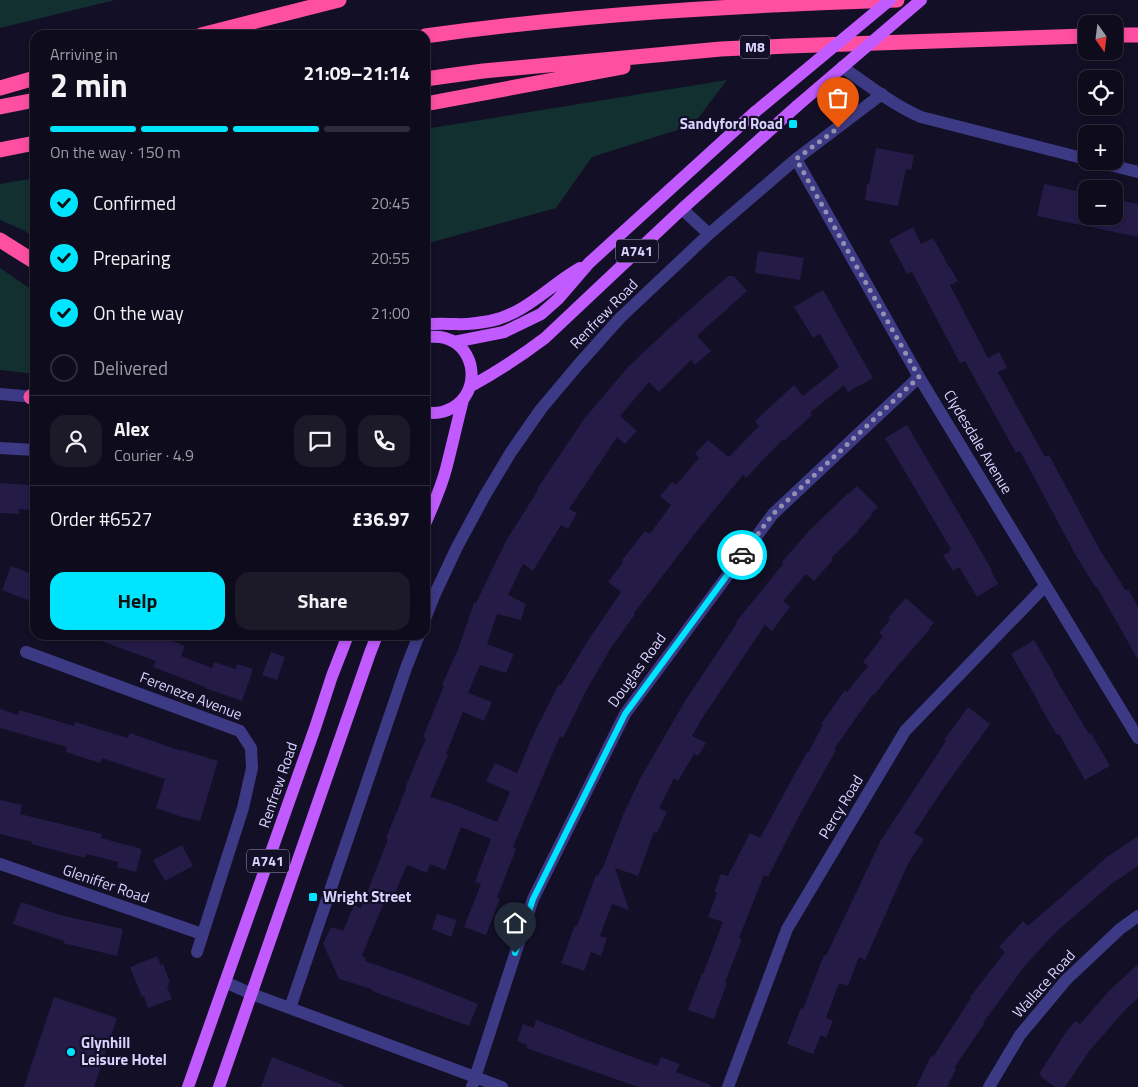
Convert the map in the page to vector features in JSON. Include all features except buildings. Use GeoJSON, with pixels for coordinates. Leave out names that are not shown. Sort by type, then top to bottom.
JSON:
{"type":"FeatureCollection","features":[{"type":"Feature","properties":{"kind":"highway"},"geometry":{"type":"LineString","coordinates":[[221,30],[339,0]]}},
{"type":"Feature","properties":{"kind":"highway"},"geometry":{"type":"LineString","coordinates":[[430,35],[617,14],[897,0]]}},
{"type":"Feature","properties":{"kind":"highway"},"geometry":{"type":"LineString","coordinates":[[1123,35],[1138,34]]}},
{"type":"Feature","properties":{"kind":"highway","name":"M8"},"geometry":{"type":"LineString","coordinates":[[430,77],[721,49],[1078,36]]}},
{"type":"Feature","properties":{"kind":"highway"},"geometry":{"type":"LineString","coordinates":[[430,103],[721,49]]}},
{"type":"Feature","properties":{"kind":"highway"},"geometry":{"type":"LineString","coordinates":[[0,88],[30,79]]}},
{"type":"Feature","properties":{"kind":"highway"},"geometry":{"type":"LineString","coordinates":[[0,107],[30,101]]}},
{"type":"Feature","properties":{"kind":"highway"},"geometry":{"type":"LineString","coordinates":[[0,150],[30,144]]}},
{"type":"Feature","properties":{"kind":"highway"},"geometry":{"type":"LineString","coordinates":[[0,240],[30,259]]}},
{"type":"Feature","properties":{"kind":"main road","name":"A741"},"geometry":{"type":"LineString","coordinates":[[454,342],[504,332],[540,314],[558,299],[589,263],[755,112],[890,0]]}},
{"type":"Feature","properties":{"kind":"main road","name":"A741"},"geometry":{"type":"LineString","coordinates":[[470,386],[492,375],[545,338],[682,209],[797,106],[921,0]]}},
{"type":"Feature","properties":{"kind":"main road","name":"A741"},"geometry":{"type":"LineString","coordinates":[[430,325],[476,323],[510,315],[543,294],[567,275],[589,263]]}},
{"type":"Feature","properties":{"kind":"main road"},"geometry":{"type":"LineString","coordinates":[[430,337],[444,338],[454,342],[464,351],[470,361],[472,374],[470,386],[463,400],[446,469],[430,512]]}},
{"type":"Feature","properties":{"kind":"main road"},"geometry":{"type":"LineString","coordinates":[[430,412],[439,413],[448,410],[463,400]]}},
{"type":"Feature","properties":{"kind":"main road","name":"Renfrew Road"},"geometry":{"type":"LineString","coordinates":[[188,1087],[346,640]]}},
{"type":"Feature","properties":{"kind":"main road","name":"A741"},"geometry":{"type":"LineString","coordinates":[[219,1087],[375,640]]}},
{"type":"Feature","properties":{"kind":"street"},"geometry":{"type":"LineString","coordinates":[[842,67],[911,113],[921,117],[1078,157]]}},
{"type":"Feature","properties":{"kind":"street","name":"Renfrew Road"},"geometry":{"type":"LineString","coordinates":[[430,606],[457,547],[511,452],[541,409],[578,365],[620,318],[710,234],[796,159],[882,94]]}},
{"type":"Feature","properties":{"kind":"street","name":"Clydesdale Avenue"},"geometry":{"type":"LineString","coordinates":[[796,159],[919,377],[1138,738]]}},
{"type":"Feature","properties":{"kind":"street"},"geometry":{"type":"LineString","coordinates":[[1123,168],[1138,172]]}},
{"type":"Feature","properties":{"kind":"street"},"geometry":{"type":"LineString","coordinates":[[682,209],[710,234]]}},
{"type":"Feature","properties":{"kind":"street","name":"Douglas Road"},"geometry":{"type":"LineString","coordinates":[[473,1082],[533,899],[625,714],[773,514],[919,377]]}},
{"type":"Feature","properties":{"kind":"street"},"geometry":{"type":"LineString","coordinates":[[0,394],[30,396]]}},
{"type":"Feature","properties":{"kind":"street"},"geometry":{"type":"LineString","coordinates":[[0,448],[30,450]]}},
{"type":"Feature","properties":{"kind":"street","name":"Percy Road"},"geometry":{"type":"LineString","coordinates":[[728,1087],[787,929],[905,731],[1045,586]]}},
{"type":"Feature","properties":{"kind":"street"},"geometry":{"type":"LineString","coordinates":[[290,1008],[417,640]]}},
{"type":"Feature","properties":{"kind":"street","name":"Fereneze Avenue"},"geometry":{"type":"LineString","coordinates":[[26,652],[240,731],[251,748],[252,768],[243,808],[197,952]]}},
{"type":"Feature","properties":{"kind":"street","name":"Gleniffer Road"},"geometry":{"type":"LineString","coordinates":[[0,864],[202,934]]}},
{"type":"Feature","properties":{"kind":"street","name":"Wallace Road"},"geometry":{"type":"LineString","coordinates":[[989,1087],[1020,1035],[1066,980],[1138,916]]}},
{"type":"Feature","properties":{"kind":"street"},"geometry":{"type":"LineString","coordinates":[[225,982],[473,1082],[502,1087]]}},
{"type":"Feature","properties":{"kind":"green space"},"geometry":{"type":"Polygon","coordinates":[[[0,0],[115,0],[0,28],[0,0]]]}},
{"type":"Feature","properties":{"kind":"green space"},"geometry":{"type":"Polygon","coordinates":[[[727,80],[693,125],[592,157],[556,208],[430,243],[430,128],[727,80]]]}},
{"type":"Feature","properties":{"kind":"green space"},"geometry":{"type":"Polygon","coordinates":[[[30,179],[30,235],[0,220],[0,184],[30,179]]]}},
{"type":"Feature","properties":{"kind":"green space"},"geometry":{"type":"Polygon","coordinates":[[[0,268],[30,289],[30,373],[0,370],[0,268]]]}},
{"type":"Feature","properties":{"kind":"way so far"},"geometry":{"type":"LineString","coordinates":[[742,555],[773,514],[919,377],[796,159],[838,128]]}},
{"type":"Feature","properties":{"kind":"place","name":"Sandyford Road"},"geometry":{"type":"Point","coordinates":[793,124]}},
{"type":"Feature","properties":{"kind":"place","name":"Wright Street"},"geometry":{"type":"Point","coordinates":[313,897]}},
{"type":"Feature","properties":{"kind":"place","name":"Glynhill Leisure Hotel"},"geometry":{"type":"Point","coordinates":[71,1052]}},
{"type":"Feature","properties":{"kind":"route"},"geometry":{"type":"LineString","coordinates":[[515,953],[533,899],[625,714],[742,555]]}}]}
